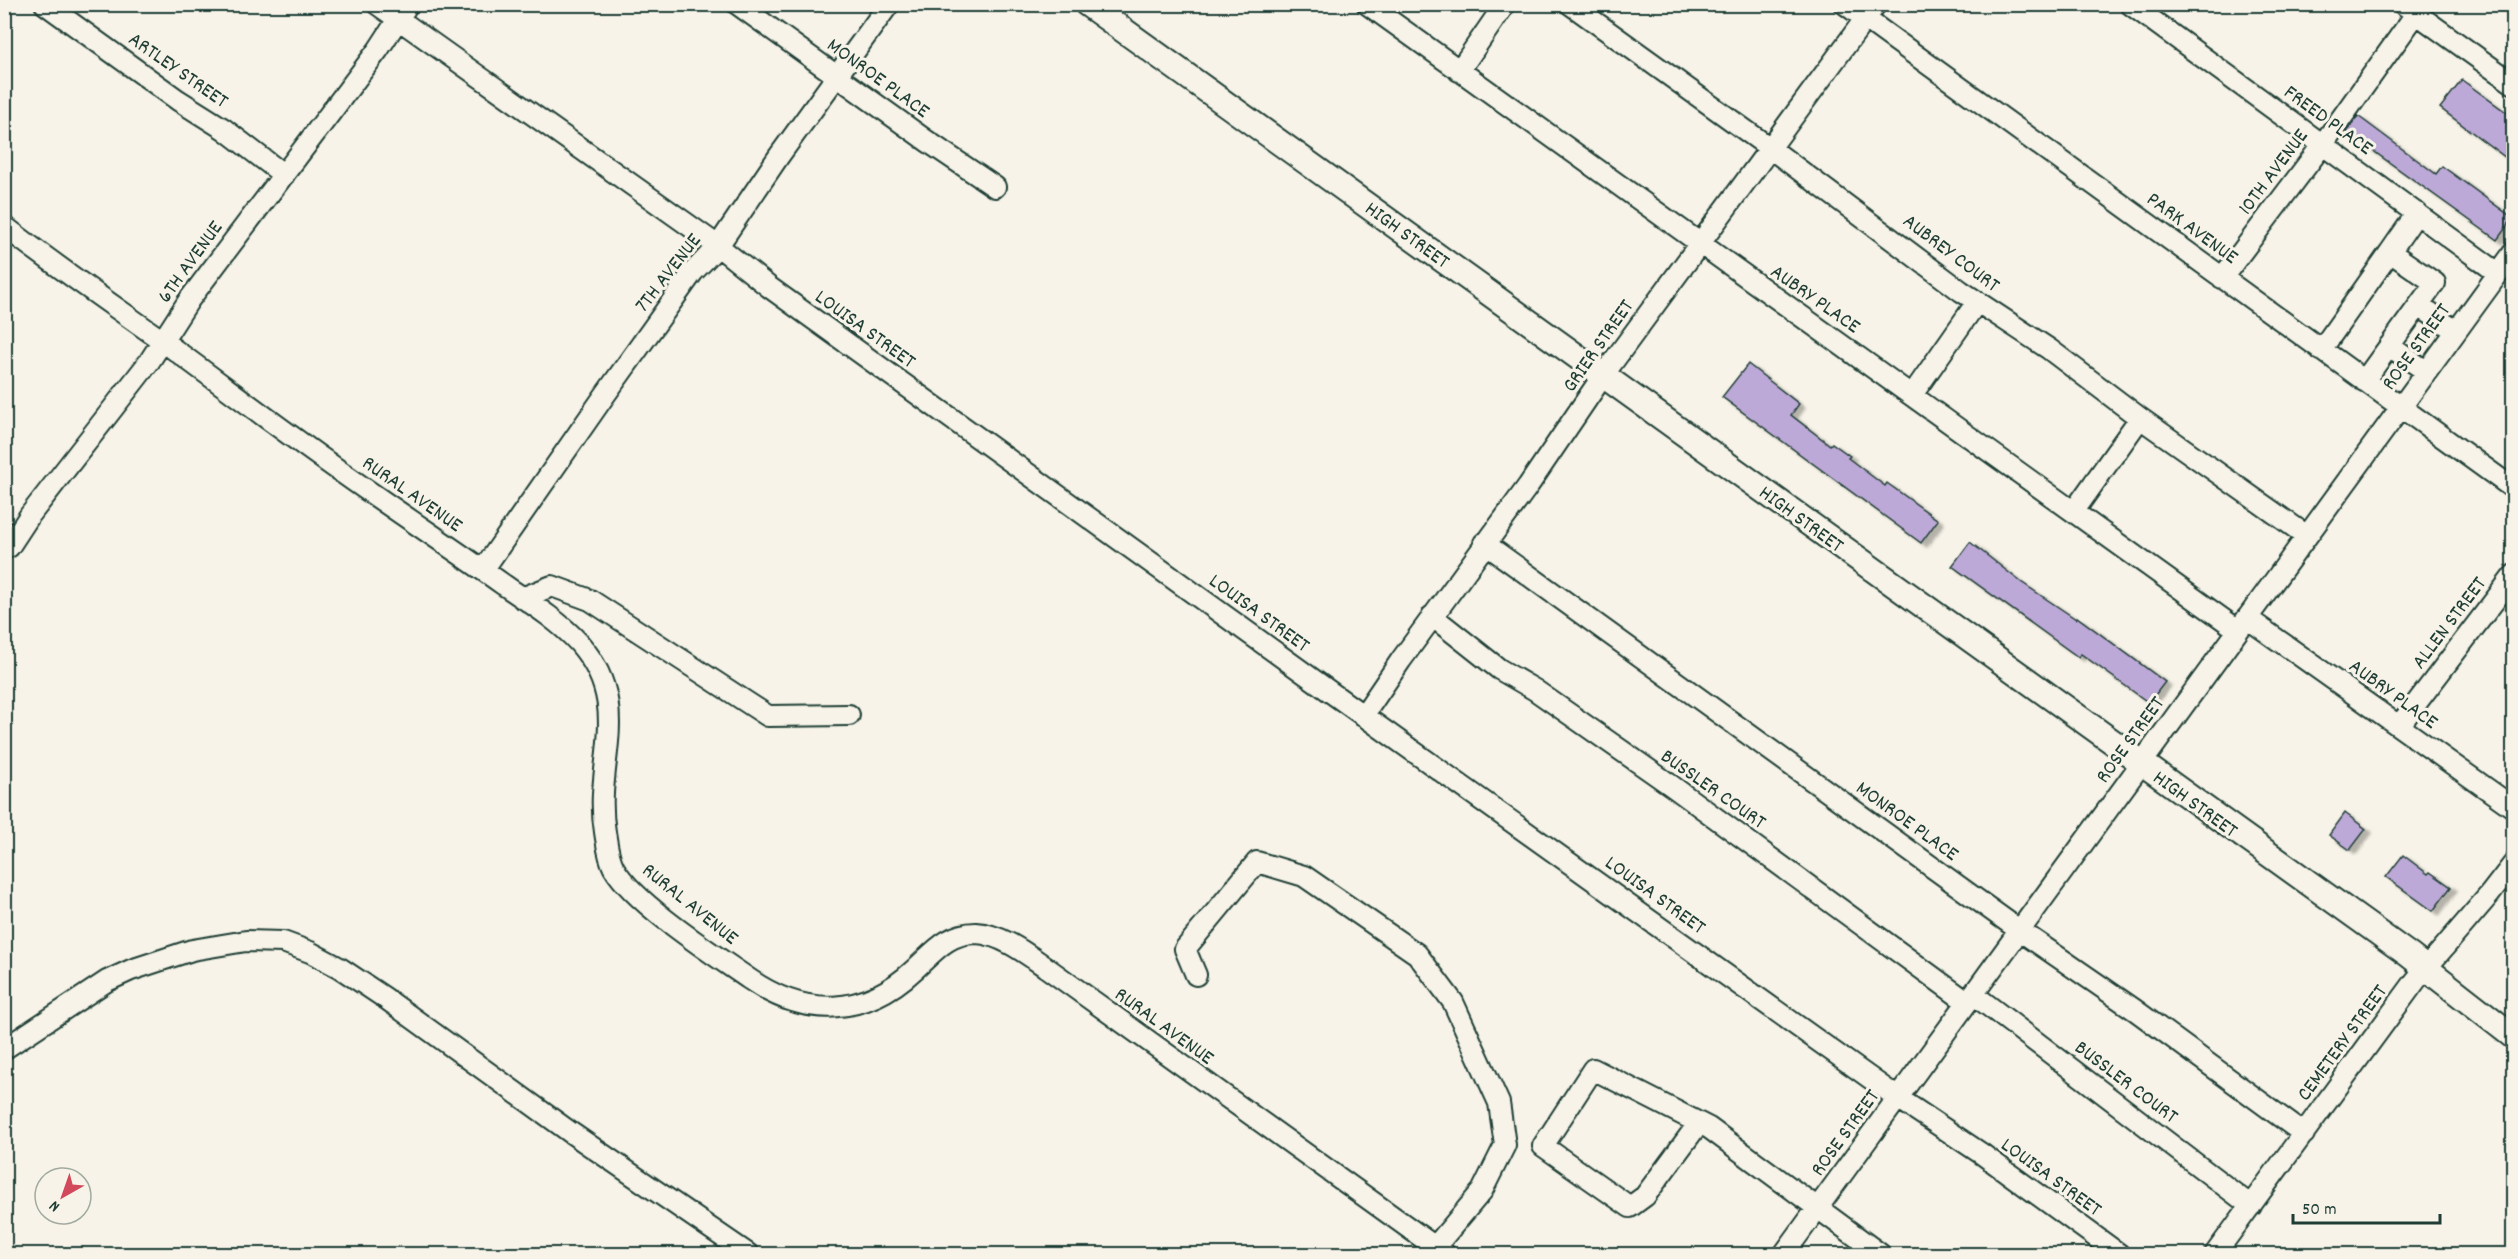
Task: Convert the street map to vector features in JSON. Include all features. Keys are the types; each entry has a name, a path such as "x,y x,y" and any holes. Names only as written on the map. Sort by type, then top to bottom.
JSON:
{"main road":[{"name":"HIGH STREET","path":"1087,4 1604,374 2426,969 2514,1037"}],"street":[{"name":"ARTLEY STREET","path":"45,4 178,100 224,129 284,175"},
{"name":"LOUISA STREET","path":"377,4 403,12 718,246 769,287 1363,716 2120,1254"},
{"name":"MONROE PLACE","path":"737,4 995,187"},
{"name":"7TH AVENUE","path":"483,570 686,282 718,246 779,156 889,4"},
{"name":"AUBRY PLACE","path":"1367,4 2074,511 2399,726 2514,808"},
{"path":"1460,71 1505,4"},
{"name":"AUBREY COURT","path":"1570,4 1770,148 1977,302 2049,349 2140,418 2307,536"},
{"name":"PARK AVENUE","path":"1845,4 1870,12 2222,278 2514,489"},
{"name":"FREED PLACE","path":"2130,4 2498,273"},
{"path":"2414,8 2514,84"},
{"name":"10TH AVENUE","path":"2222,278 2323,144 2414,8"},
{"name":"6TH AVENUE","path":"9,547 30,515 94,435 189,300 378,50 403,12"},
{"name":"GRIER STREET","path":"1363,716 1484,543 1528,486 1604,374 1870,12"},
{"path":"2320,350 2417,213"},
{"name":"RURAL AVENUE","path":"4,226 335,468 522,598 578,642 597,669 610,718 601,795 608,850 614,867 640,897 697,942 754,982 780,997 819,1007 840,1007 864,1002 885,993 946,941 961,934 990,935 1021,950 1047,968 1440,1251"},
{"path":"2364,381 2435,283 2390,252"},
{"name":"ROSE STREET","path":"1784,1254 2514,252"},
{"path":"1912,395 1977,302"},
{"path":"2419,306 2456,331"},
{"path":"2389,346 2426,371"},
{"path":"2074,511 2140,418"},
{"name":"MONROE PLACE","path":"1484,543 2304,1134"},
{"name":"ALLEN STREET","path":"2399,726 2514,574"},
{"path":"522,598 552,586 590,600 768,716 849,715"},
{"name":"BUSSLER COURT","path":"1432,616 1500,669 1672,786 1970,998 2251,1206"},
{"path":"1196,975 1185,948 1257,862 1304,876 1418,954 1453,1002 1499,1103 1505,1144 1482,1191 1440,1251"},
{"name":"CEMETERY STREET","path":"2215,1254 2416,980 2514,863"},
{"path":"4,1049 107,981 131,970 184,952 246,941 283,942 310,952 340,968 385,998 570,1132 748,1254"},
{"path":"1699,1123 1645,1196 1630,1207 1543,1146 1593,1069 1699,1123 1880,1254"}],"building":[{"path":"2462,80 2514,118 2514,164 2440,108"},
{"path":"2358,116 2436,174 2442,166 2513,218 2497,240 2347,132"},
{"path":"1748,364 1799,404 1791,415 1830,445 1832,443 1850,456 1848,458 1885,486 1887,483 1938,520 1921,543 1722,397"},
{"path":"1970,542 2021,582 2076,619 2077,617 2165,682 2149,703 2081,654 2078,657 1952,566"},
{"path":"2345,813 2366,829 2350,850 2329,835"},
{"path":"2403,855 2428,874 2430,872 2451,887 2433,911 2386,877"}]}
